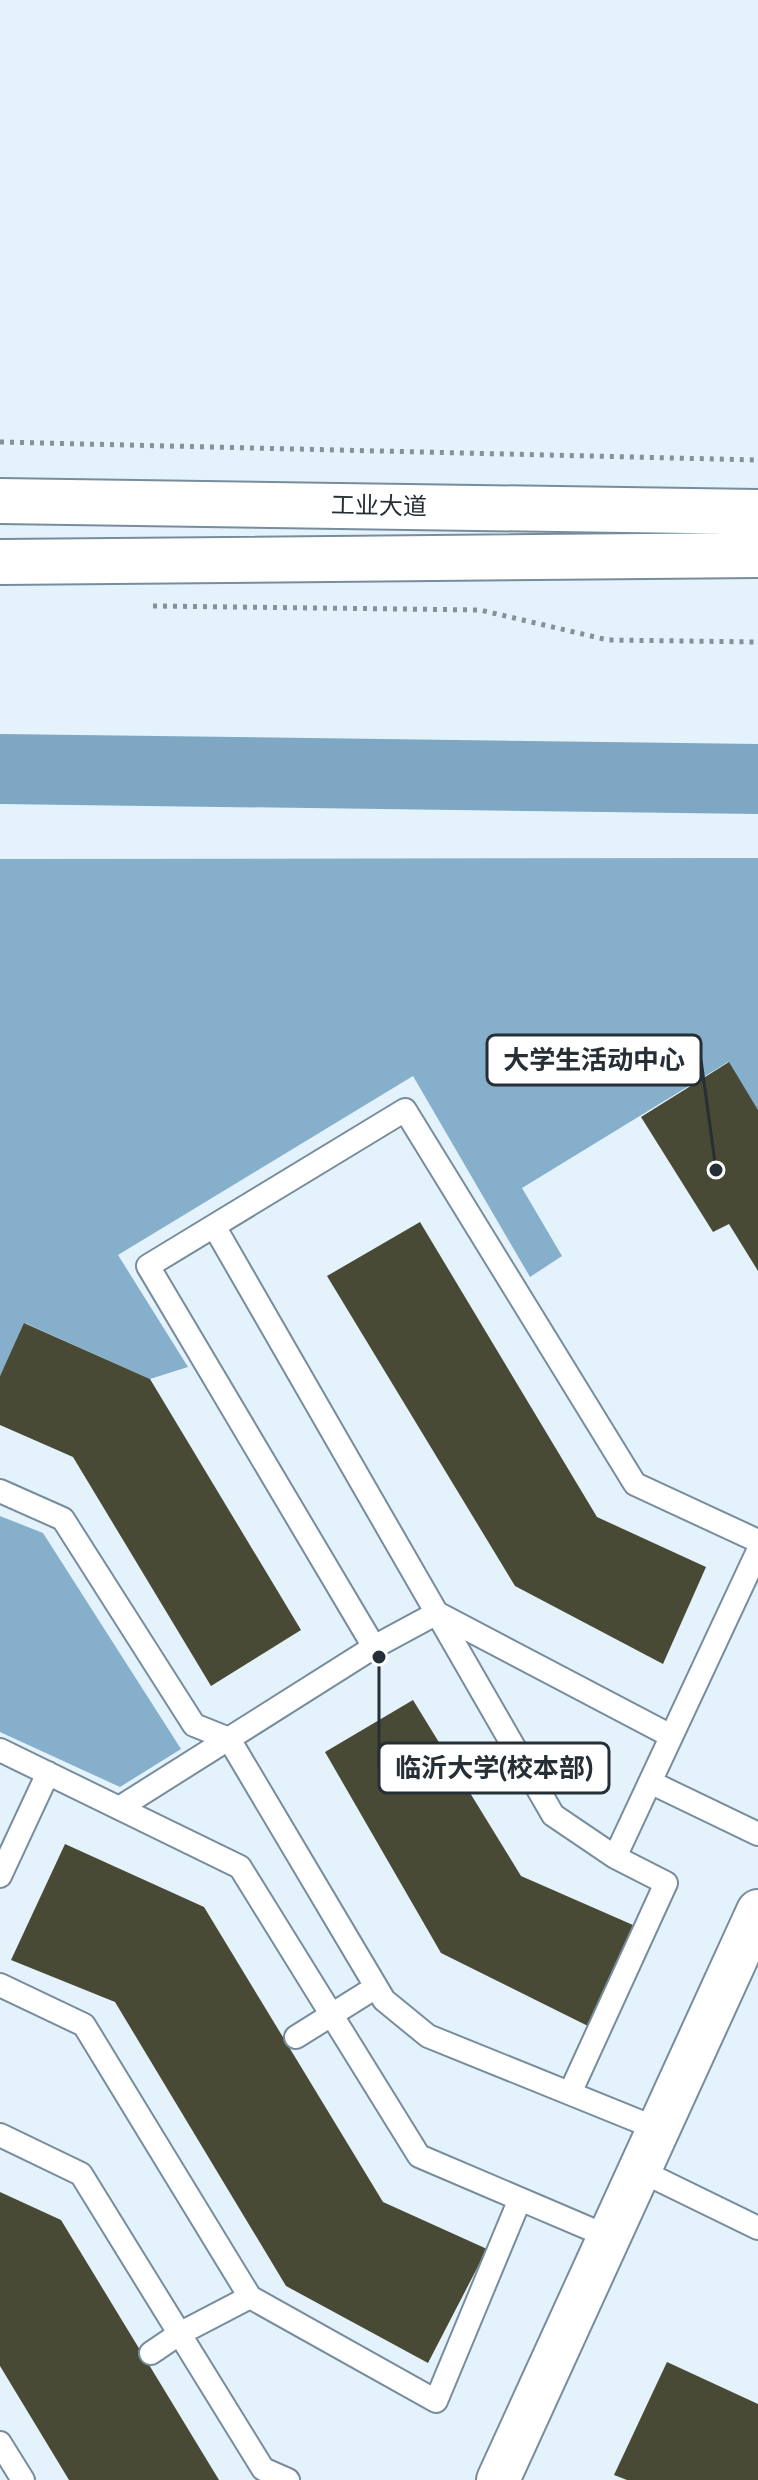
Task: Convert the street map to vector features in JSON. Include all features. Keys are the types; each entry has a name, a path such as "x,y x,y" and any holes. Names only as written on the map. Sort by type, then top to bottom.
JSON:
{"main road":[{"name":"工业大道","path":"0,501 758,512"},
{"path":"0,562 758,555"}],"street":[{"path":"498,2480 658,2129 749,1955 758,1911"}],"lane":[{"path":"374,1647 148,1266 405,1110 635,1484 758,1541"},
{"path":"214,1226 553,1815 615,1857 666,1883 570,2093"},
{"path":"0,1491 63,1519 194,1725 229,1739 384,2000 428,2036 658,2129"},
{"path":"615,1857 758,1551"},
{"path":"119,1808 374,1647 437,1613"},
{"path":"437,1613 671,1736"},
{"path":"0,1750 240,1867 419,2156 609,2237"},
{"path":"0,1876 48,1773"},
{"path":"650,1782 758,1834"},
{"path":"0,1985 84,2025 250,2297 436,2401 520,2199"},
{"path":"296,2037 376,1987"},
{"path":"0,2135 81,2174 263,2469 288,2480"},
{"path":"639,2170 758,2228"},
{"path":"151,2353 179,2334 250,2297"},
{"path":"0,2443 23,2480"}],"path":[{"path":"0,442 758,460"},
{"path":"144,606 480,610 608,640 758,642"}],"shaded area":[{"path":"758,858 758,1110 728,1062 522,1188 562,1256 530,1277 413,1076 118,1255 188,1367 150,1379 25,1323 0,1376 0,859"},
{"path":"0,1516 43,1533 181,1749 120,1787 0,1732"}],"building":[{"path":"729,1062 758,1110 758,1271 729,1224 713,1232 641,1117"},
{"path":"420,1222 597,1517 706,1567 663,1664 515,1586 327,1276"},
{"path":"24,1323 150,1379 301,1630 211,1686 73,1457 0,1425 0,1376"},
{"path":"413,1700 521,1876 633,1925 590,2027 441,1953 325,1752"},
{"path":"65,1844 204,1907 383,2202 487,2249 428,2363 286,2286 115,2002 11,1960"},
{"path":"0,2192 61,2220 219,2480 69,2480 0,2366"},
{"path":"667,2362 758,2404 758,2480 627,2480 614,2475"}],"waterway":[{"path":"0,769 758,779"}],"place":[{"name":"大学生活动中心","path":"716,1170"},
{"name":"临沂大学(校本部)","path":"379,1657"}]}
